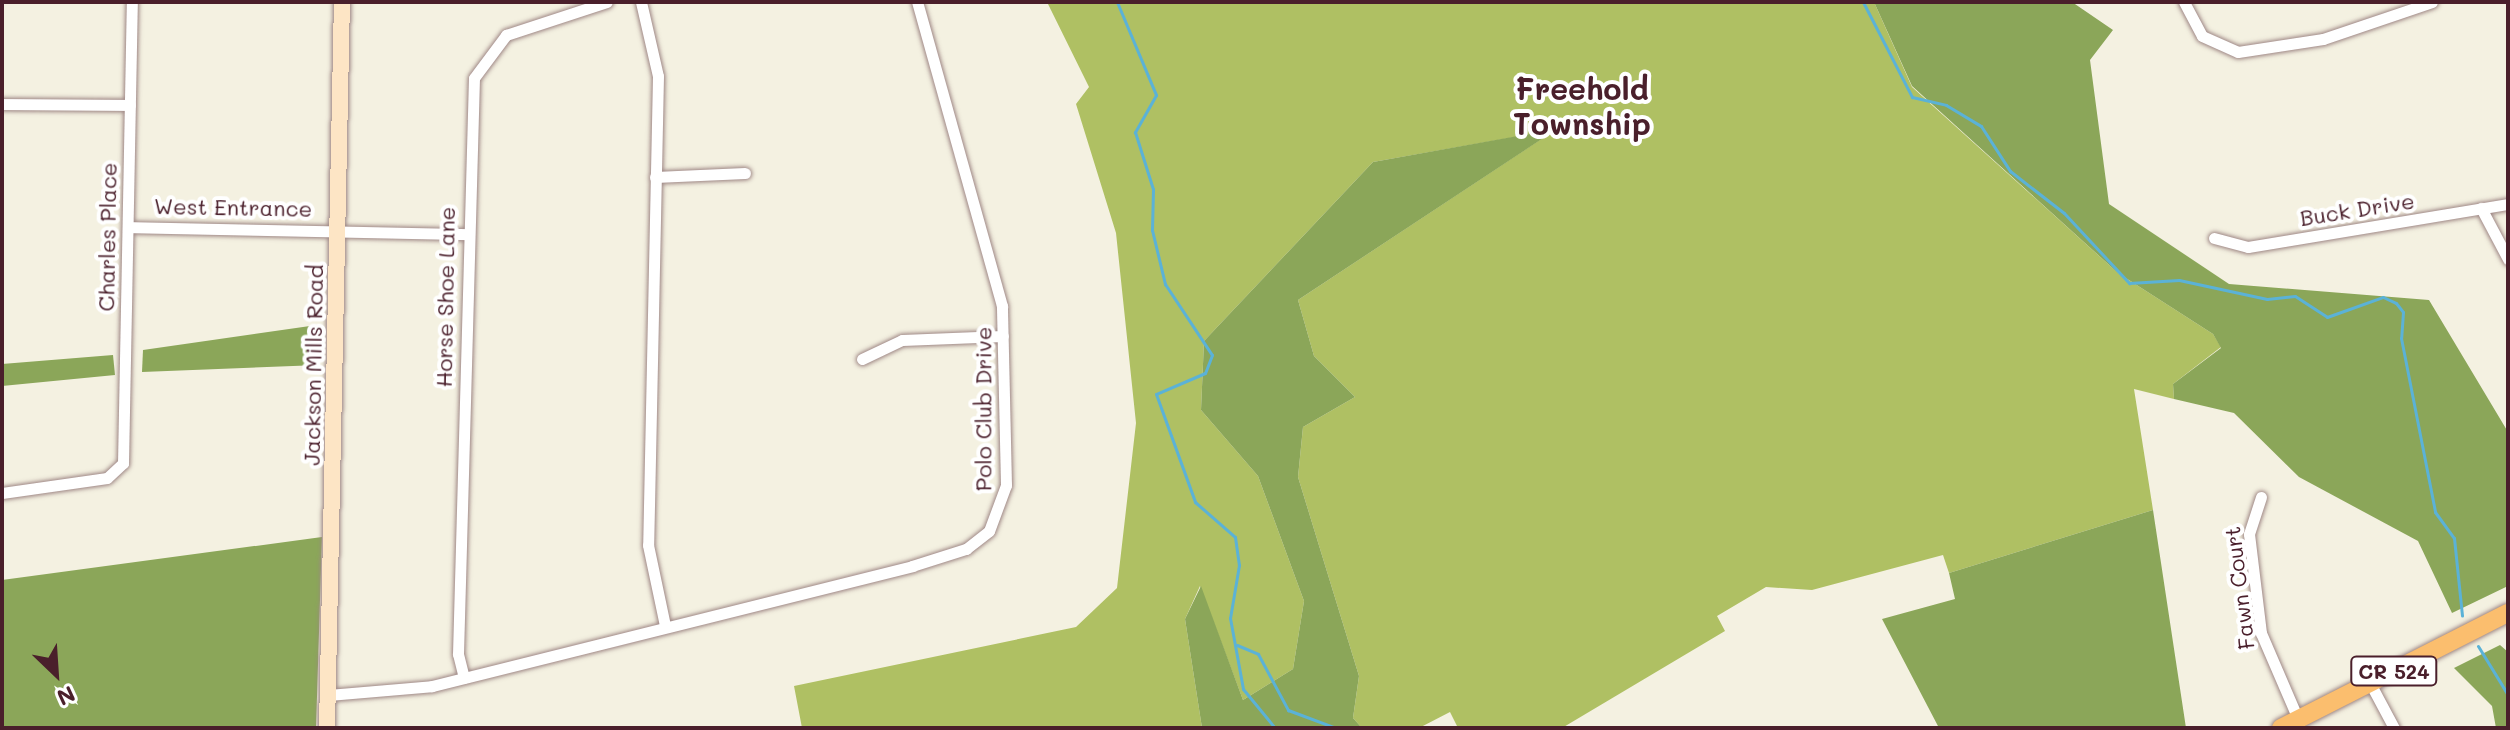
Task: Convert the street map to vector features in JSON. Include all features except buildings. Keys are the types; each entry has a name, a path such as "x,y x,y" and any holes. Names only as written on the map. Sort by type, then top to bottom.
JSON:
{"main road":[{"name":"Jackson Mills Road","path":"327,728 342,2"},
{"name":"CR 524","path":"2281,728 2508,613"}],"street":[{"name":"Charles Place","path":"2,493 118,472 128,227 132,2"},
{"name":"Horse Shoe Lane","path":"464,678 458,654 472,85 480,62 517,30 607,2"},
{"path":"641,2 657,61 648,545 665,626"},
{"name":"Polo Club Drive","path":"328,695 395,694 464,678 912,566 978,542 1005,495 1003,336 998,283 917,2"},
{"path":"2184,2 2202,36 2238,52 2323,39 2432,2"},
{"path":"2,104 130,105"},
{"path":"655,177 745,173"},
{"name":"Buck Drive","path":"2214,238 2248,247 2508,204"},
{"path":"2481,208 2508,259"},
{"name":"West Entrance","path":"128,227 466,234"},
{"path":"862,359 902,340 1003,336"},
{"name":"Fawn Court","path":"2261,497 2249,534 2261,633 2298,719"},
{"path":"2370,683 2394,728"}],"green space":[{"path":"1047,2 1874,2 1912,87 2118,273 2213,334 2221,347 2173,384 2174,399 2134,389 2153,510 1949,573 1943,555 1812,590 1766,587 1717,616 1725,631 1562,728 1458,728 1450,712 1419,728 1362,728 1353,718 1359,676 1298,477 1303,427 1355,397 1314,356 1298,300 1555,130 1373,162 1204,341 1201,410 1258,476 1304,601 1293,669 1243,700 1200,586 1185,619 1202,728 802,728 794,686 1076,627 1117,588 1136,423 1116,233 1076,104 1089,87"},
{"path":"1874,2 2072,2 2113,30 2090,60 2109,204 2229,284 2429,300 2508,432 2508,586 2452,613 2418,541 2299,477 2234,413 2174,399 2173,384 2221,348 2213,334 2118,273 1912,86"},
{"path":"1557,129 1298,300 1314,356 1355,397 1303,427 1298,477 1359,676 1353,718 1362,728 1202,728 1185,619 1201,586 1243,700 1293,669 1304,601 1258,476 1201,410 1204,341 1373,162"},
{"path":"317,325 319,365 142,372 143,350"},
{"path":"113,355 115,375 2,386 2,364"},
{"path":"2153,510 2186,728 1939,728 1882,619 1955,599 1949,573"},
{"path":"322,537 316,728 4,728 2,580"},
{"path":"2500,645 2508,652 2508,728 2496,728 2492,706 2454,668"}],"waterway":[{"path":"1117,2 1156,95 1135,132 1153,189 1152,230 1165,284 1212,355 1205,373 1156,394 1195,502 1235,537 1239,565 1230,618 1243,689 1275,728"},
{"path":"1863,2 1912,97 1946,105 1981,126 2010,171 2064,213 2129,283 2179,280 2267,299 2295,296 2327,317 2383,297 2396,303 2403,312 2401,338 2435,512 2454,538 2462,616"},
{"path":"1237,645 1258,654 1288,710 1336,728"},
{"path":"2478,646 2508,695"}],"district":[{"name":"Freehold Township","path":"1582,105"}]}
